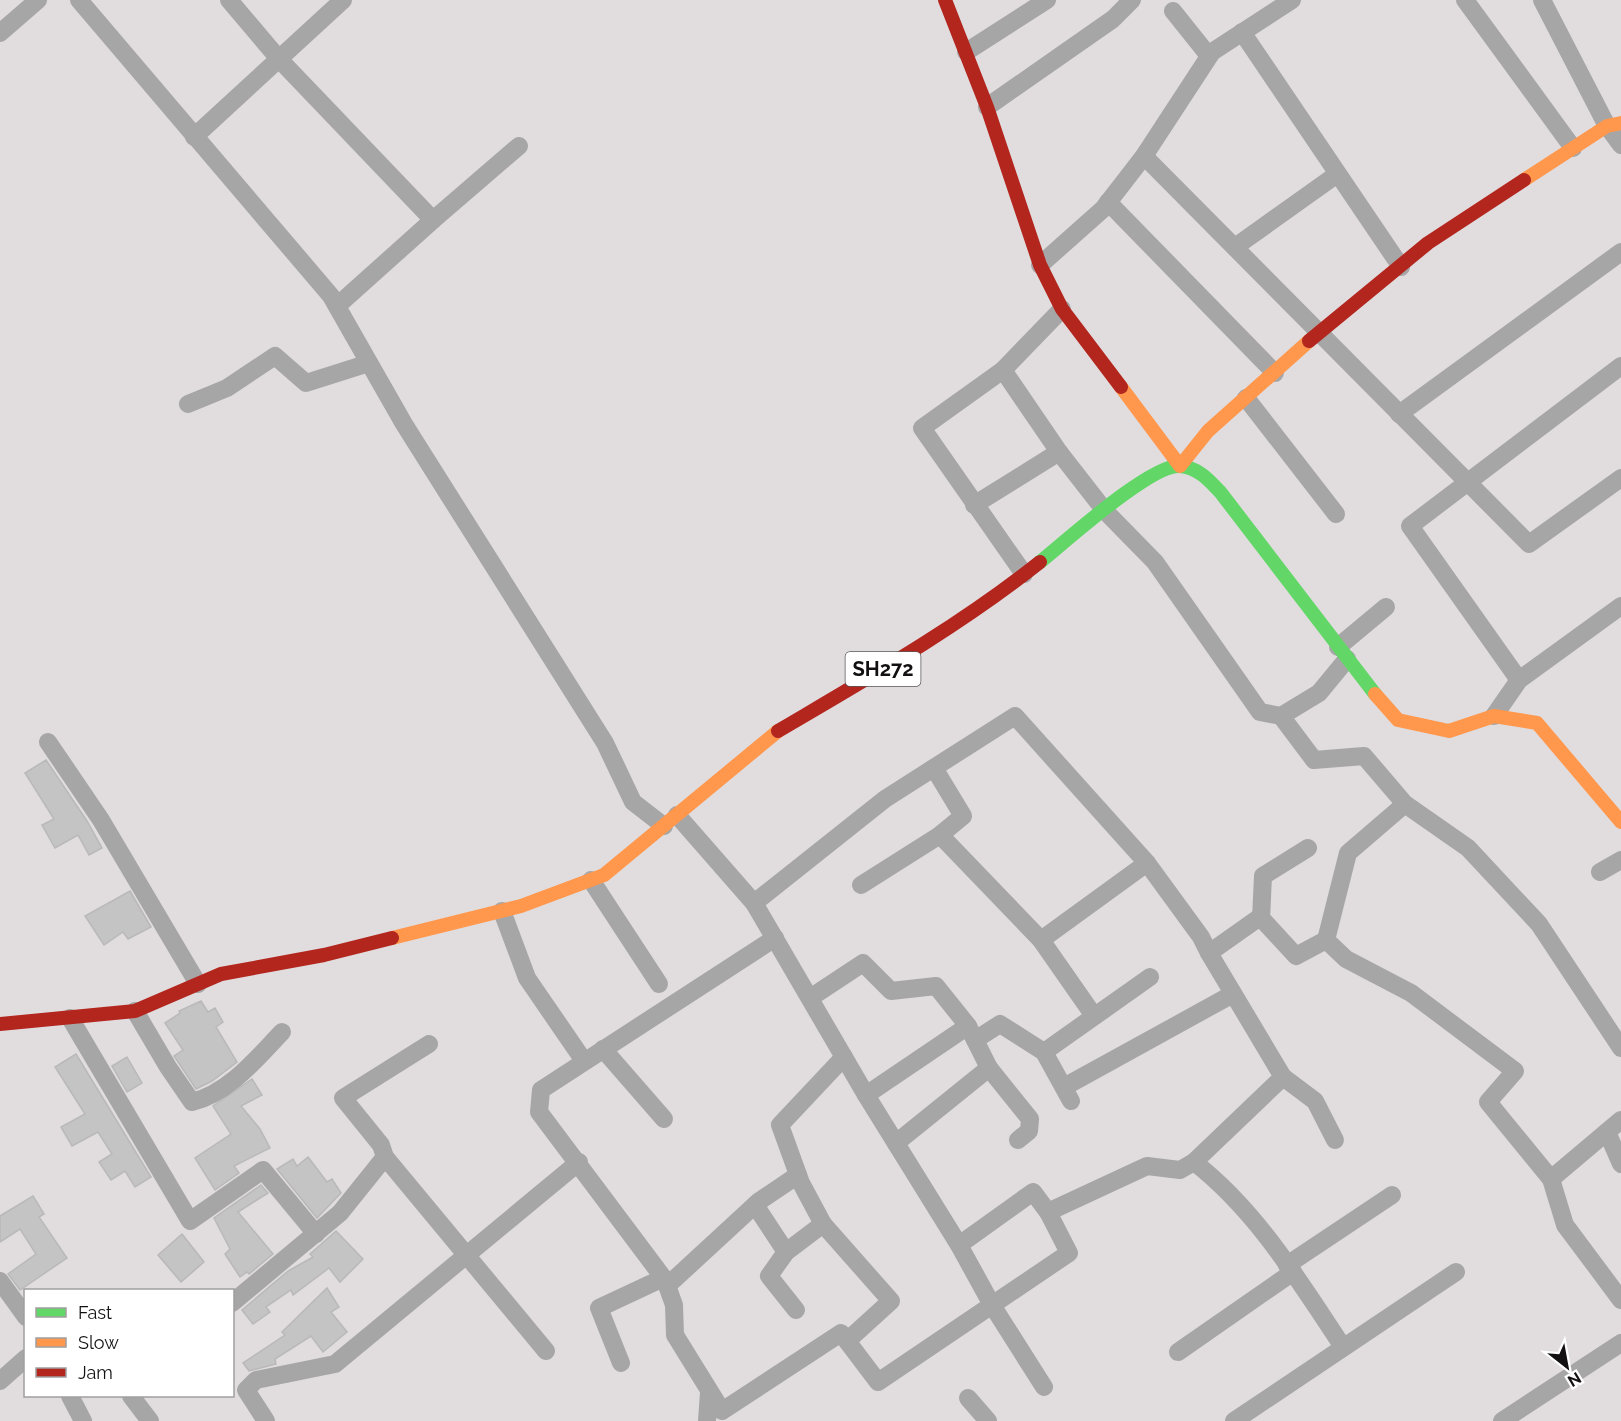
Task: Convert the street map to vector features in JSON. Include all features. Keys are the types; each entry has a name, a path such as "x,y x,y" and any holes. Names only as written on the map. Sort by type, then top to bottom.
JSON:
{"main road":[{"path":"945,0 987,107 1040,265 1062,309 1180,466 1201,472 1221,493 1342,653 1398,720 1449,731 1494,716 1537,723 1621,822"},
{"path":"1180,466 1208,431 1320,332 1428,243 1573,148 1614,124"},
{"name":"SH272","path":"0,1024 135,1011 221,974 324,955 502,911 604,876 774,732 907,655 1024,574 1142,480 1167,467 1180,466"}],"street":[{"path":"0,33 38,0"},
{"path":"79,0 331,296 404,424 605,743 633,802 670,821 754,903 866,1095 1044,1387"},
{"path":"229,0 279,59 433,220"},
{"path":"194,137 343,0"},
{"path":"966,52 1047,0"},
{"path":"987,107 1113,19 1132,0"},
{"path":"1040,265 1108,202 1144,156 1209,56 1292,0"},
{"path":"1465,0 1573,148"},
{"path":"1542,0 1614,124 1621,145"},
{"path":"1173,11 1209,56"},
{"path":"1242,32 1336,175 1401,267"},
{"path":"336,306 519,146"},
{"path":"1144,156 1529,544 1621,478"},
{"path":"1235,247 1336,175"},
{"path":"1108,202 1275,373"},
{"path":"1399,414 1621,252"},
{"path":"1024,574 922,428 924,424 1003,370 1062,309"},
{"path":"188,404 227,388 275,356 306,383 369,363"},
{"path":"1519,680 1410,526 1466,481 1621,366"},
{"path":"1003,370 1059,452 1105,511 1155,562 1260,712 1281,716 1319,693 1342,653 1386,607"},
{"path":"1246,398 1336,514"},
{"path":"974,505 1059,452"},
{"path":"1494,716 1519,680 1621,606"},
{"path":"754,903 885,800 1015,716 1147,863 1201,937 1283,1077 1315,1101 1335,1140"},
{"path":"1281,716 1314,760 1364,756 1405,804 1468,848 1539,924 1621,1047"},
{"path":"48,742 101,820 198,984"},
{"path":"861,885 940,835 963,816 934,768"},
{"path":"1308,848 1263,876 1261,919 1296,957 1326,940 1348,853 1405,804"},
{"path":"940,835 1041,940 1094,1016"},
{"path":"1600,872 1621,860"},
{"path":"1041,940 1147,863"},
{"path":"591,880 659,984"},
{"path":"502,911 527,978 584,1061"},
{"path":"1209,953 1260,917 1261,919"},
{"path":"775,938 541,1090 539,1112 579,1162 665,1282 674,1305 675,1335 722,1411 841,1333 878,1382 1069,1253 1048,1212 1033,1192 959,1245"},
{"path":"1326,940 1346,959 1411,993 1515,1071 1488,1102 1551,1179 1565,1225 1621,1300"},
{"path":"810,998 863,963 891,991 936,986 972,1033 989,1068 1030,1119 1029,1131 1018,1140"},
{"path":"1044,1052 1150,976"},
{"path":"866,1095 972,1033 1000,1024 1044,1052 1067,1094 1233,994"},
{"path":"135,1011 192,1102 224,1087 251,1065 282,1032"},
{"path":"70,1018 190,1221 263,1170 315,1234"},
{"path":"429,1044 343,1098 381,1145 385,1157 546,1352"},
{"path":"603,1049 664,1119"},
{"path":"844,1057 780,1125 798,1175 822,1224 891,1301 847,1341"},
{"path":"896,1143 989,1068"},
{"path":"1048,1212 1146,1166 1180,1170 1194,1162 1283,1077"},
{"path":"1551,1179 1621,1120"},
{"path":"1607,1132 1621,1164"},
{"path":"234,1301 340,1213 385,1157"},
{"path":"266,1421 246,1390 256,1380 335,1364 579,1162"},
{"path":"1194,1162 1226,1190 1290,1268 1343,1347"},
{"path":"621,1363 599,1308 665,1282 755,1205 798,1175"},
{"path":"1178,1352 1392,1195"},
{"path":"755,1205 786,1252"},
{"path":"795,1310 769,1276 786,1252 822,1224"},
{"path":"1234,1421 1456,1272"},
{"path":"0,1281 24,1314"},
{"path":"1502,1421 1621,1343"},
{"path":"0,1381 24,1360"},
{"path":"707,1421 710,1392"},
{"path":"132,1397 150,1421"},
{"path":"968,1398 988,1421"}],"building":[{"path":"46,760 87,821 102,848 89,855 78,835 55,848 42,825 54,819 25,773"},
{"path":"130,891 151,927 128,939 123,932 104,945 85,916"},
{"path":"201,1001 208,1012 215,1008 223,1022 216,1027 237,1062 212,1081 196,1089 174,1056 183,1050 165,1023 180,1013 179,1011"},
{"path":"76,1054 151,1177 135,1187 125,1171 111,1180 99,1162 112,1154 98,1132 72,1146 61,1127 85,1114 55,1067"},
{"path":"127,1057 142,1083 127,1092 112,1066"},
{"path":"252,1079 262,1095 241,1106 260,1129 270,1148 234,1166 239,1173 215,1190 195,1158 231,1134 213,1106"},
{"path":"308,1157 327,1182 332,1179 341,1193 317,1218 277,1169 293,1159 297,1166"},
{"path":"261,1185 268,1193 238,1212 273,1254 249,1274 247,1272 240,1277 225,1254 230,1249 214,1218"},
{"path":"33,1196 44,1214 39,1217 67,1258 20,1290 8,1274 36,1254 20,1229 0,1242 0,1216"},
{"path":"336,1231 363,1259 340,1282 329,1268 293,1295 291,1290 266,1307 270,1312 253,1324 242,1310 288,1271 313,1257 310,1254"},
{"path":"182,1234 204,1262 181,1282 158,1255"},
{"path":"327,1288 339,1307 331,1312 347,1332 323,1352 311,1336 275,1359 276,1364 249,1371 243,1363 285,1335 282,1332"}],"traffic: fast":[{"path":"1040,562 1109,505 1150,477 1167,468 1180,466 1193,469 1208,479 1221,493 1375,694"}],"traffic: slow":[{"path":"1524,180 1607,126 1621,123"},
{"path":"1121,387 1180,466 1208,431 1309,341"},
{"path":"1375,694 1398,720 1449,731 1494,716 1537,723 1621,822"},
{"path":"392,938 521,906 604,875 778,731"}],"traffic: jam":[{"path":"945,0 987,107 1040,265 1062,309 1121,387"},
{"path":"1309,341 1428,243 1524,180"},
{"path":"778,731 945,630 1040,562"},
{"path":"0,1024 135,1011 221,974 324,955 392,938"}]}
